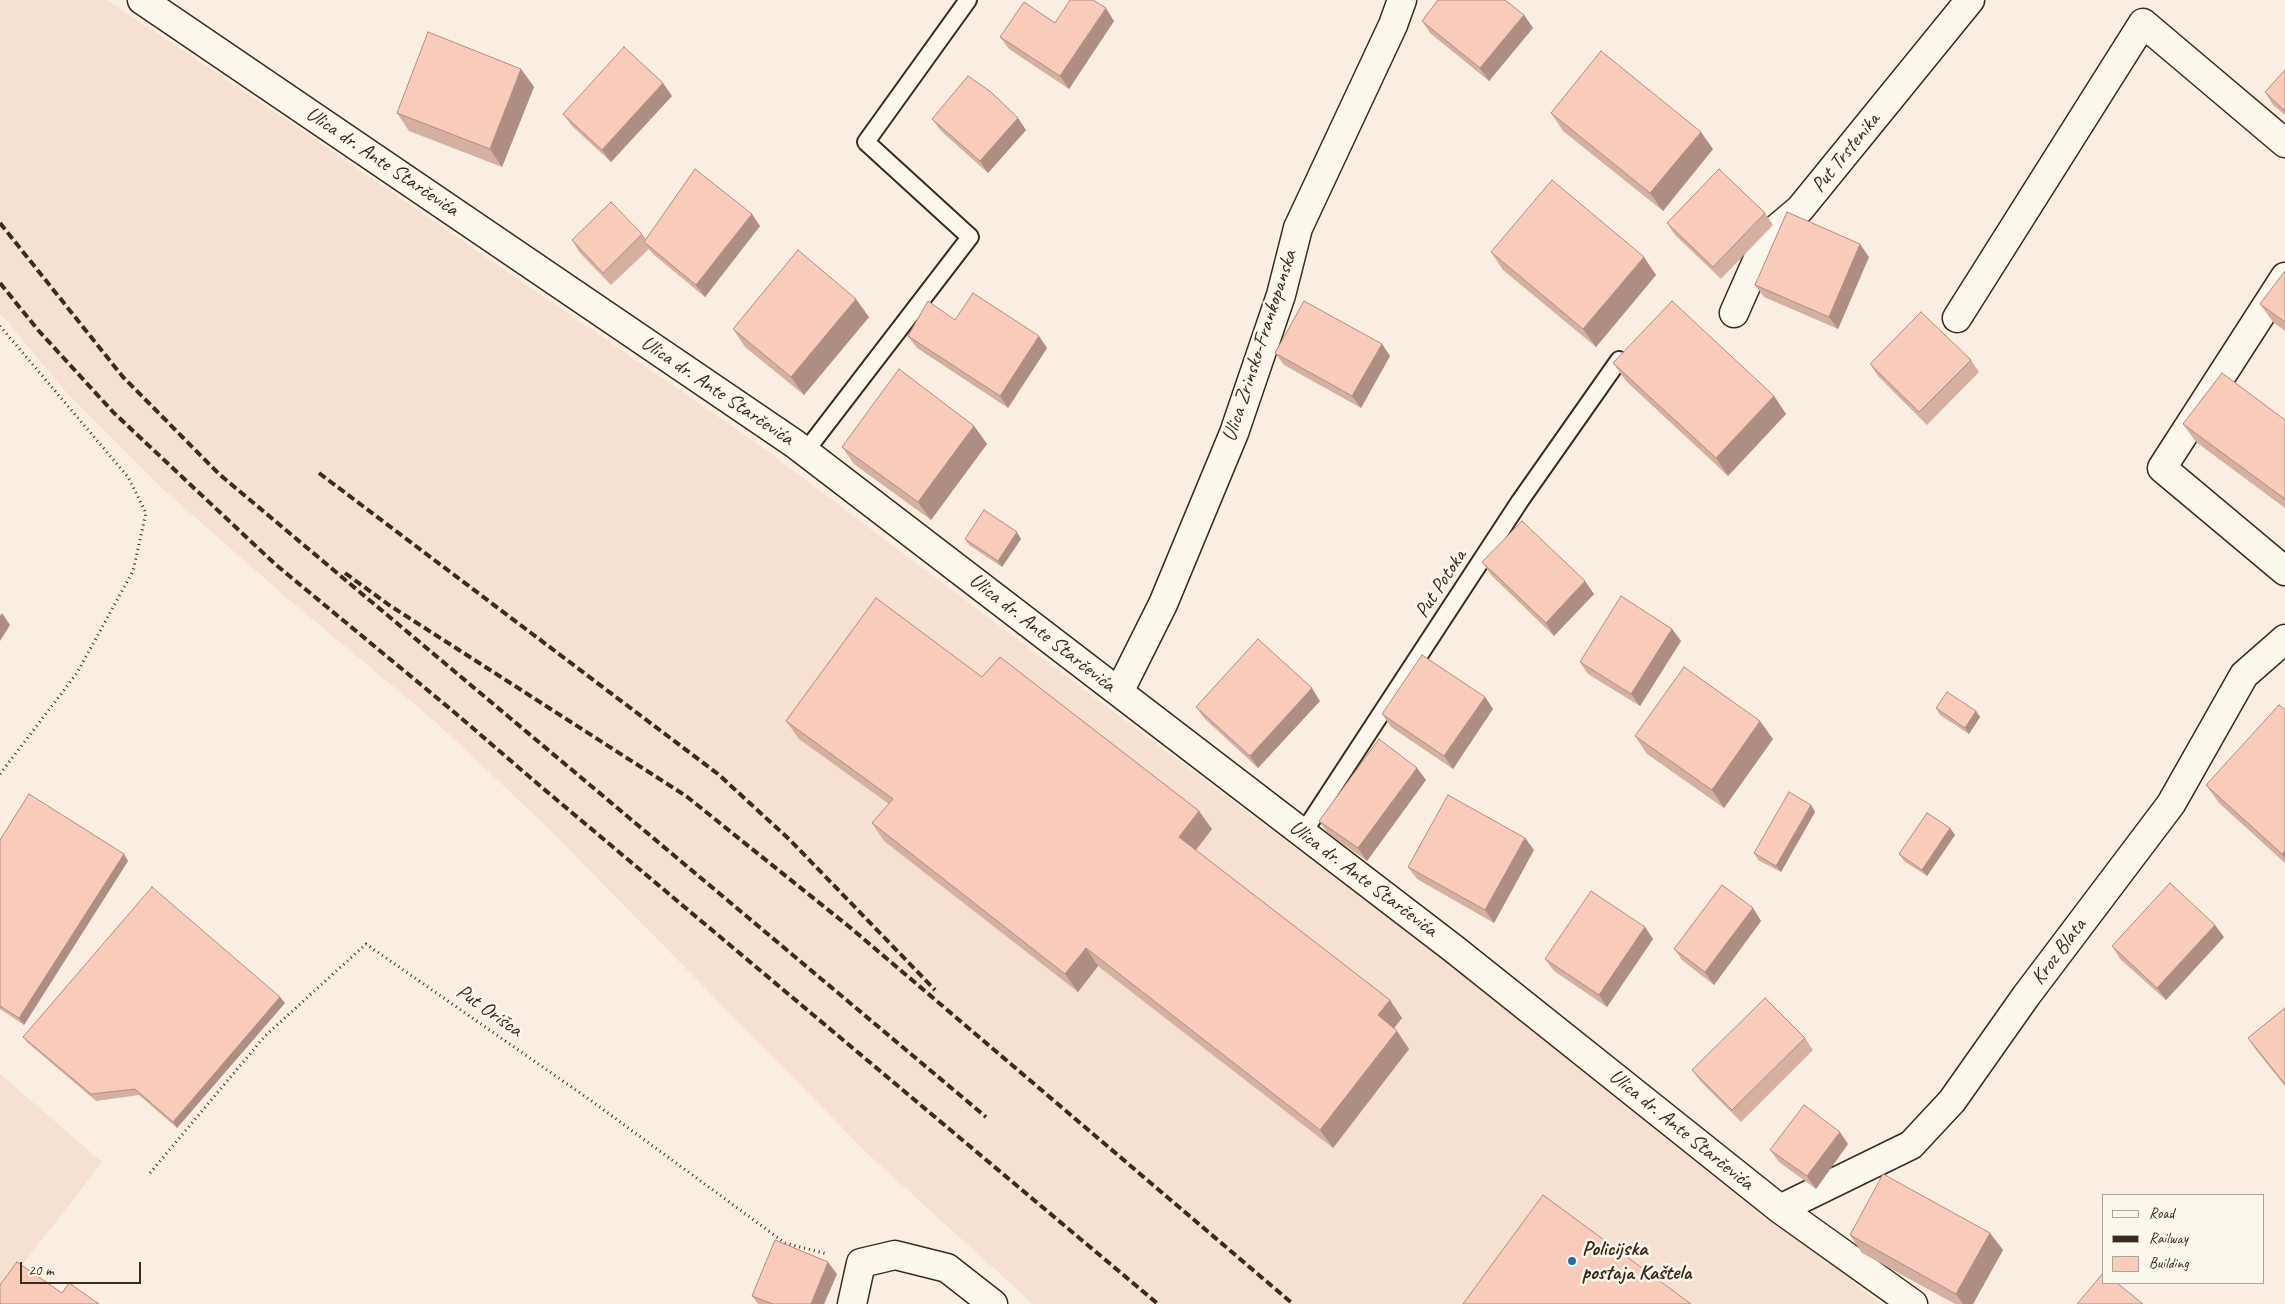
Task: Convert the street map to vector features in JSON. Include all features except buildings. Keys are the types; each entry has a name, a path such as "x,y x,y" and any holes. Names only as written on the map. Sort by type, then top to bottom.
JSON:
{"street":[{"name":"Ulica dr. Ante Starčevića","path":"142,0 805,452 1454,949 1780,1209 1913,1304"},
{"name":"Ulica Zrinsko-Frankopanska","path":"1119,692 1163,604 1234,433 1281,295 1298,228 1393,25 1402,0"},
{"name":"Put Trstenika","path":"1734,313 1768,236 1800,209 1970,0"},
{"path":"1957,318 2143,23 2285,143"},
{"path":"2285,277 2162,468 2285,571"},
{"name":"Kroz Blata","path":"1780,1209 1911,1145 1952,1101 2026,996 2171,804 2244,675 2285,639"},
{"path":"852,1304 861,1263 895,1255 947,1268 993,1304"}],"lane":[{"path":"805,452 970,237 866,142 968,0"},
{"name":"Put Potoka","path":"1303,833 1520,501 1619,360"}],"path":[{"path":"0,326 128,477 146,513 133,571 77,673 0,774"},
{"name":"Put Orišca","path":"150,1173 264,1036 366,944 593,1102 785,1243 861,1263"}],"shaded area":[{"path":"0,0 107,0 300,129 755,442 1561,1048 1881,1304 1033,1304 870,1156 547,827 437,723 288,599 164,490 67,393 0,313"},
{"path":"0,1074 102,1162 0,1294"}],"railway":[{"path":"0,223 123,377 219,474 986,1117"},
{"path":"0,283 38,330 114,413 275,564 454,712 1158,1304"},
{"path":"319,473 718,774 790,840 935,990"},
{"path":"345,573 389,605 686,796 852,929 1293,1304"}],"place":[{"name":"Policijska postaja Kaštela","path":"1572,1261"}]}
